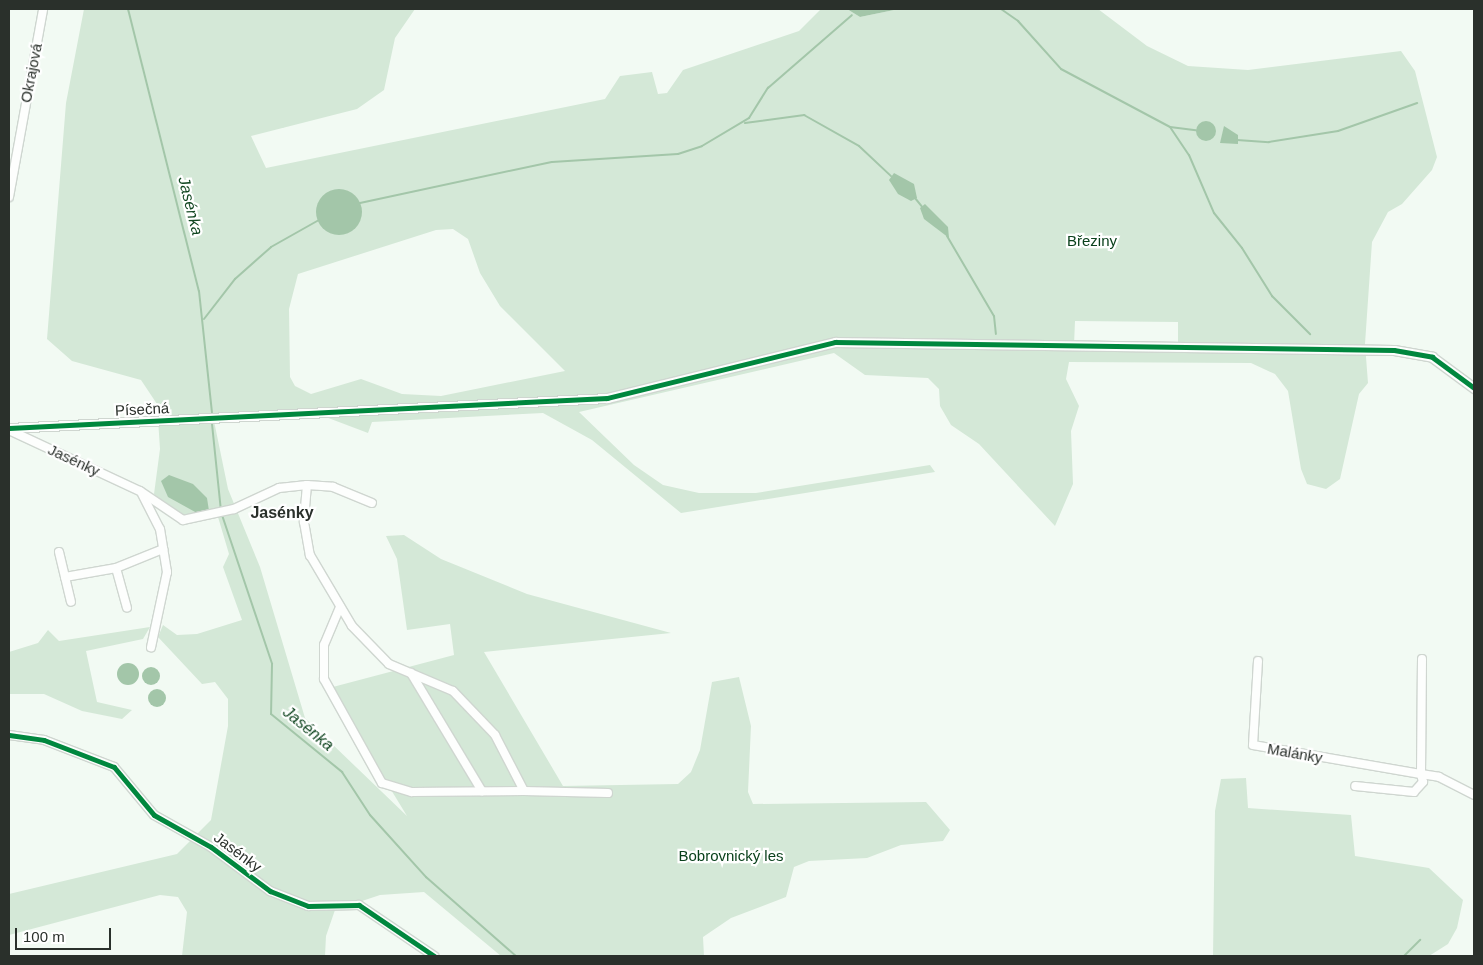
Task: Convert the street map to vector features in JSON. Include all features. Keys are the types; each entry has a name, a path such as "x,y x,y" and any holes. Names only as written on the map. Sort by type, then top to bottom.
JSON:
{"street":[{"name":"Okrajová","path":"9,197 11,169 43,9"},
{"name":"Písečná","path":"9,429 607,398 835,342 1381,350 1432,357 1474,388"},
{"name":"Jasénky","path":"9,429 140,491 177,516 192,520 234,509 278,488 307,485 333,487 372,503"},
{"path":"307,485 304,522 308,549 340,607 389,664 453,691 495,735 524,791"},
{"path":"140,491 153,508 163,549 167,583 152,647"},
{"path":"65,577 116,568 163,549"},
{"path":"59,552 71,602"},
{"path":"116,568 127,608"},
{"path":"340,607 324,645 324,679 382,783 412,792 524,791 608,794"},
{"path":"1354,786 1414,792 1423,782 1421,774 1422,659"},
{"name":"Malánky","path":"1258,661 1253,745 1439,777 1474,795"},
{"path":"411,673 482,791"},
{"name":"Jasénky","path":"9,735 44,740 114,767 154,816 211,846 270,891 308,906 350,903 368,908 434,956"}],"green space":[{"path":"84,9 415,9 395,38 384,90 357,109 251,136 266,168 605,99 620,76 652,72 658,94 667,93 683,70 799,31 821,9 847,9 860,17 899,9 1098,9 1147,46 1188,66 1248,70 1401,51 1415,71 1437,157 1432,170 1402,204 1388,212 1372,242 1365,344 1368,383 1359,394 1340,479 1326,489 1307,484 1301,469 1288,391 1275,374 1251,363 1069,362 1066,379 1079,406 1071,431 1073,484 1055,526 979,444 951,425 940,406 939,389 928,378 865,375 834,353 579,412 634,465 663,485 699,493 756,493 930,465 935,472 681,513 592,440 543,413 372,422 368,433 323,416 214,421 228,489 260,567 305,718 407,816 329,688 454,655 450,624 407,630 397,559 386,536 404,535 441,559 527,594 671,633 484,652 563,786 678,784 691,772 700,750 712,682 739,677 751,726 748,792 753,804 926,802 950,830 943,841 901,845 867,858 809,861 794,867 786,897 731,918 703,937 704,956 501,956 424,892 380,895 335,910 326,936 325,956 182,956 187,912 178,897 160,895 9,935 9,894 177,854 211,820 228,726 228,699 215,682 202,684 158,637 163,625 177,635 197,634 242,620 223,567 229,554 218,517 181,517 154,494 160,449 157,404 141,380 72,361 47,339 66,103","holes":["453,229 468,239 480,273 500,306 565,371 441,396 402,394 361,379 311,394 295,386 290,377 289,309 298,274 436,230","1075,321 1178,322 1178,346 1074,345"]},
{"path":"150,627 143,639 86,651 97,702 132,710 122,719 82,711 44,694 9,694 9,652 38,643 48,630 59,641"},
{"path":"1246,778 1248,808 1351,815 1355,856 1429,868 1463,900 1457,928 1448,944 1429,956 1213,956 1215,811 1221,779"}],"shaded area":[{"path":"847,9 899,9 860,17"},
{"path":"1202,121 1210,121 1216,127 1216,135 1210,141 1202,141 1196,135 1196,127"},
{"path":"1224,126 1238,135 1238,144 1220,143"},
{"path":"894,173 914,184 917,198 911,201 898,194 889,180"},
{"path":"339,189 352,193 358,199 362,212 358,225 352,231 339,235 326,231 320,225 316,212 320,199 326,193"},
{"path":"925,204 948,227 949,238 924,219 920,208"},
{"path":"169,475 193,484 207,498 209,511 197,513 168,497 161,481"},
{"path":"128,663 136,666 139,674 136,682 128,685 120,682 117,674 120,666"},
{"path":"151,667 159,672 160,676 155,684 151,685 143,680 142,676 147,668"},
{"path":"157,689 165,694 166,698 161,706 157,707 149,702 148,698 153,690"}],"waterway":[{"name":"Jasénka","path":"128,9 199,291 212,412"},
{"path":"1001,9 1018,21 1061,69 1170,127 1196,130"},
{"path":"360,203 552,162 678,154 702,146 749,118 768,88 852,15"},
{"path":"1237,140 1269,142 1338,131 1417,103"},
{"path":"745,123 804,115 859,146 891,176"},
{"path":"1170,127 1189,155 1214,213 1242,248 1272,296 1310,334"},
{"path":"915,198 923,208"},
{"path":"204,319 235,279 271,247 319,220"},
{"path":"947,236 994,316 996,334"},
{"name":"Jasénka","path":"212,424 221,511"},
{"name":"Jasénka","path":"222,515 272,664 271,714 342,772 370,815 426,877 516,956"},
{"path":"1404,956 1420,940"}],"cycle path":[{"path":"9,428 607,398 835,342 1394,350 1432,357 1474,388"},
{"path":"9,735 44,740 114,767 154,815 211,847 270,891 308,906 359,905 434,956"}],"district":[{"name":"Jasénky","path":"282,513"}],"park label":[{"name":"Březiny","path":"1092,241"},
{"name":"Bobrovnický les","path":"731,856"}]}
